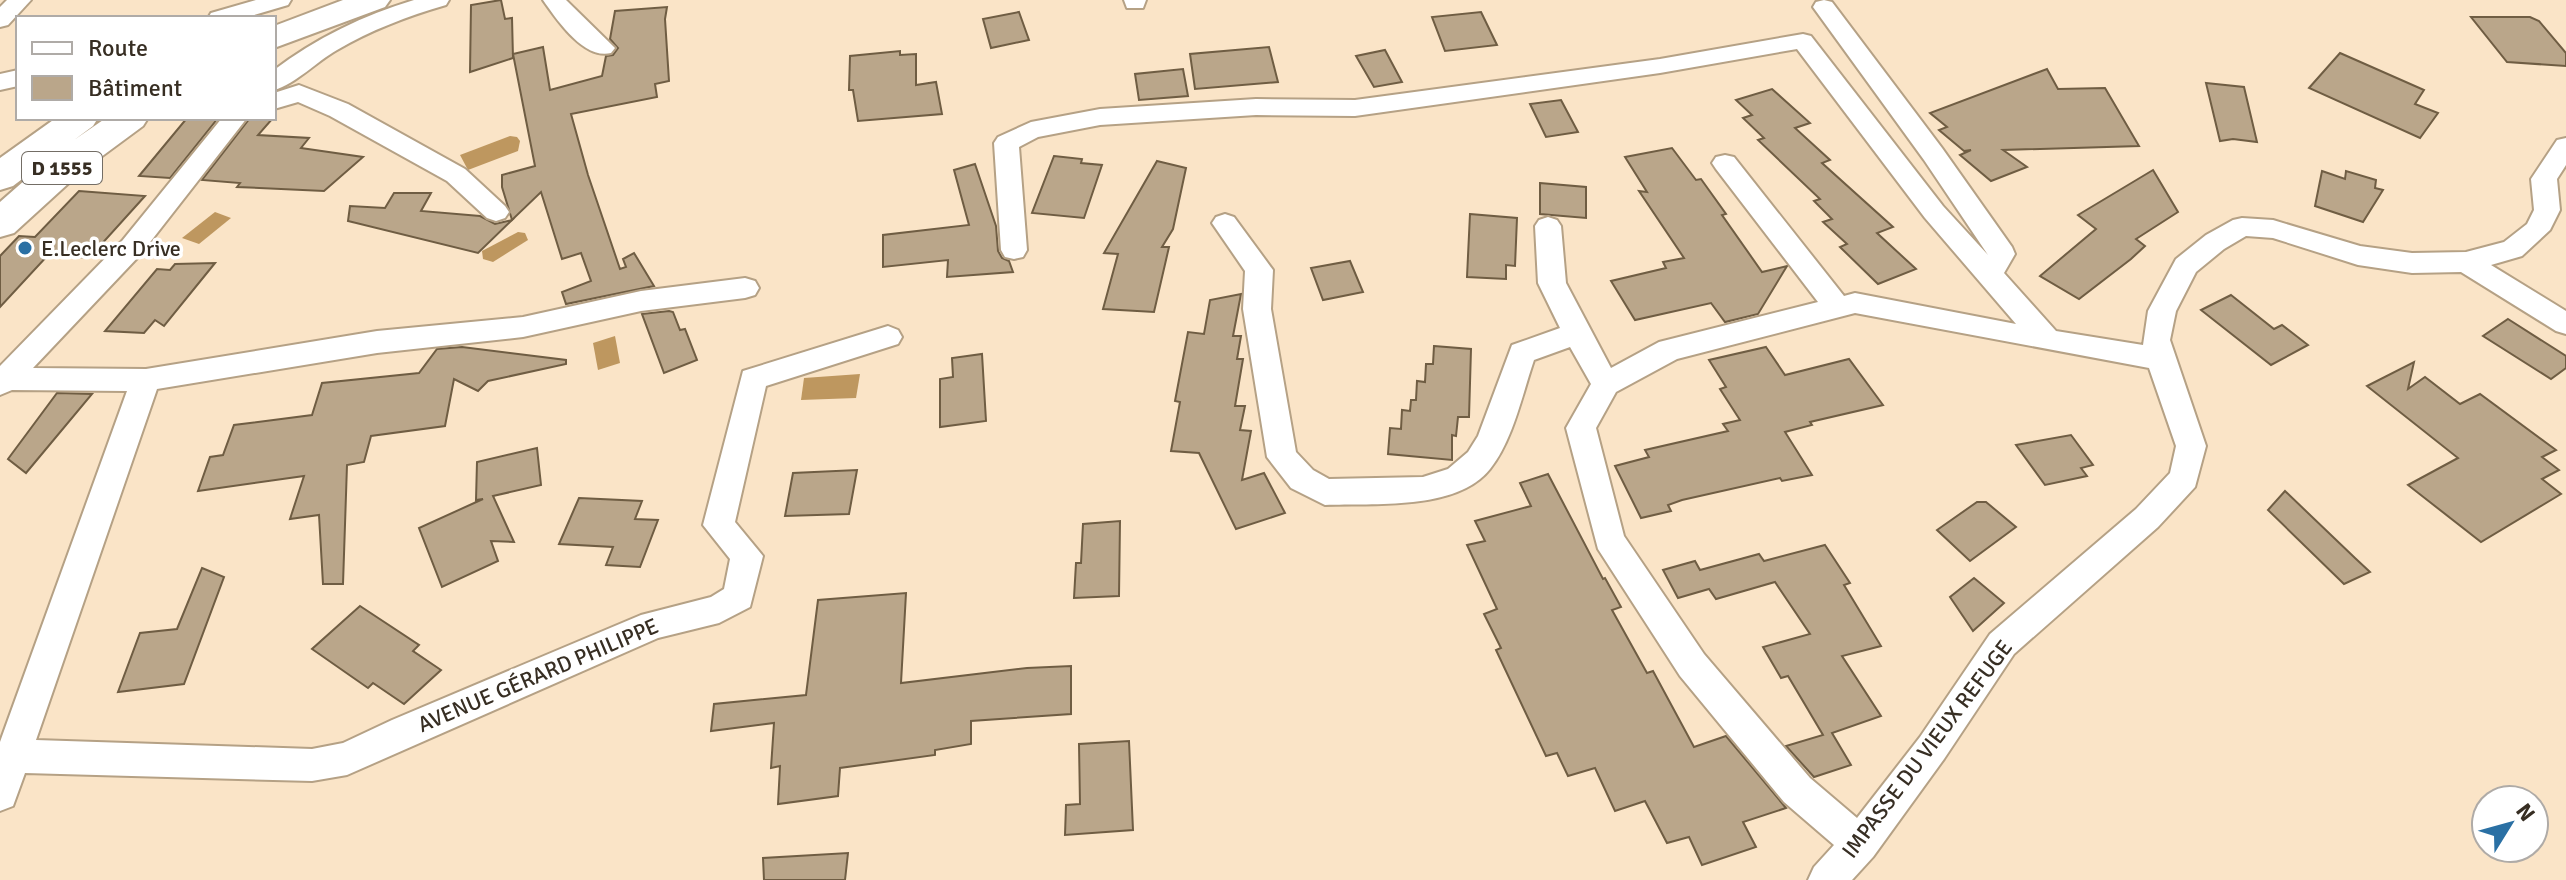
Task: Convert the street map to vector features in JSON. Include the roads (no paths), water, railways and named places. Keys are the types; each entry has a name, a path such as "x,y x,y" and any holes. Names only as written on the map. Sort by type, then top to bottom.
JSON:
{"main road":[{"path":"276,16 317,0"},
{"path":"276,37 373,0"},
{"name":"D 1555","path":"0,177 77,120"},
{"name":"D 1555","path":"0,224 69,162 127,120"}],"street":[{"path":"0,20 20,0"},
{"path":"226,16 280,0"},
{"path":"276,80 303,58 346,34 438,0"},
{"path":"554,0 589,39 603,48"},
{"path":"1824,7 1933,154 2002,254 1990,273"},
{"path":"1014,250 1007,143 1031,130 1100,117 1256,107 1355,108 1660,66 1803,41 1934,212 2047,340"},
{"path":"276,100 299,93 339,110 456,175 496,212"},
{"path":"4,381 131,248 235,121"},
{"path":"2466,262 2513,249 2537,230 2547,210 2544,179 2566,146"},
{"path":"1725,163 1837,307"},
{"path":"1225,223 1259,270 1257,309 1282,457 1302,479 1325,492 1423,489 1458,479 1479,461 1492,438 1522,353 1576,333"},
{"path":"1548,226 1552,283 1576,333 1606,384"},
{"name":"IMPASSE DU VIEUX REFUGE","path":"1827,880 1860,844 1932,748 2002,644 2147,518 2184,478 2191,446 2156,340 2162,311 2186,266 2215,242 2242,227 2273,229 2358,255 2399,261 2466,262"},
{"path":"2466,262 2566,324"},
{"path":"4,381 146,380 377,342 523,327 641,301 745,288"},
{"path":"1860,844 1797,790 1702,676 1609,540 1581,428 1606,384 1669,350 1855,303 2160,359"},
{"name":"AVENUE GÉRARD PHILIPPE","path":"13,756 312,765 347,759 404,731 653,625 719,609 738,597 747,556 719,525 753,379 888,337"},
{"path":"0,794 146,380"}],"place":[{"name":"E.Leclerc Drive","path":"25,248"}]}
